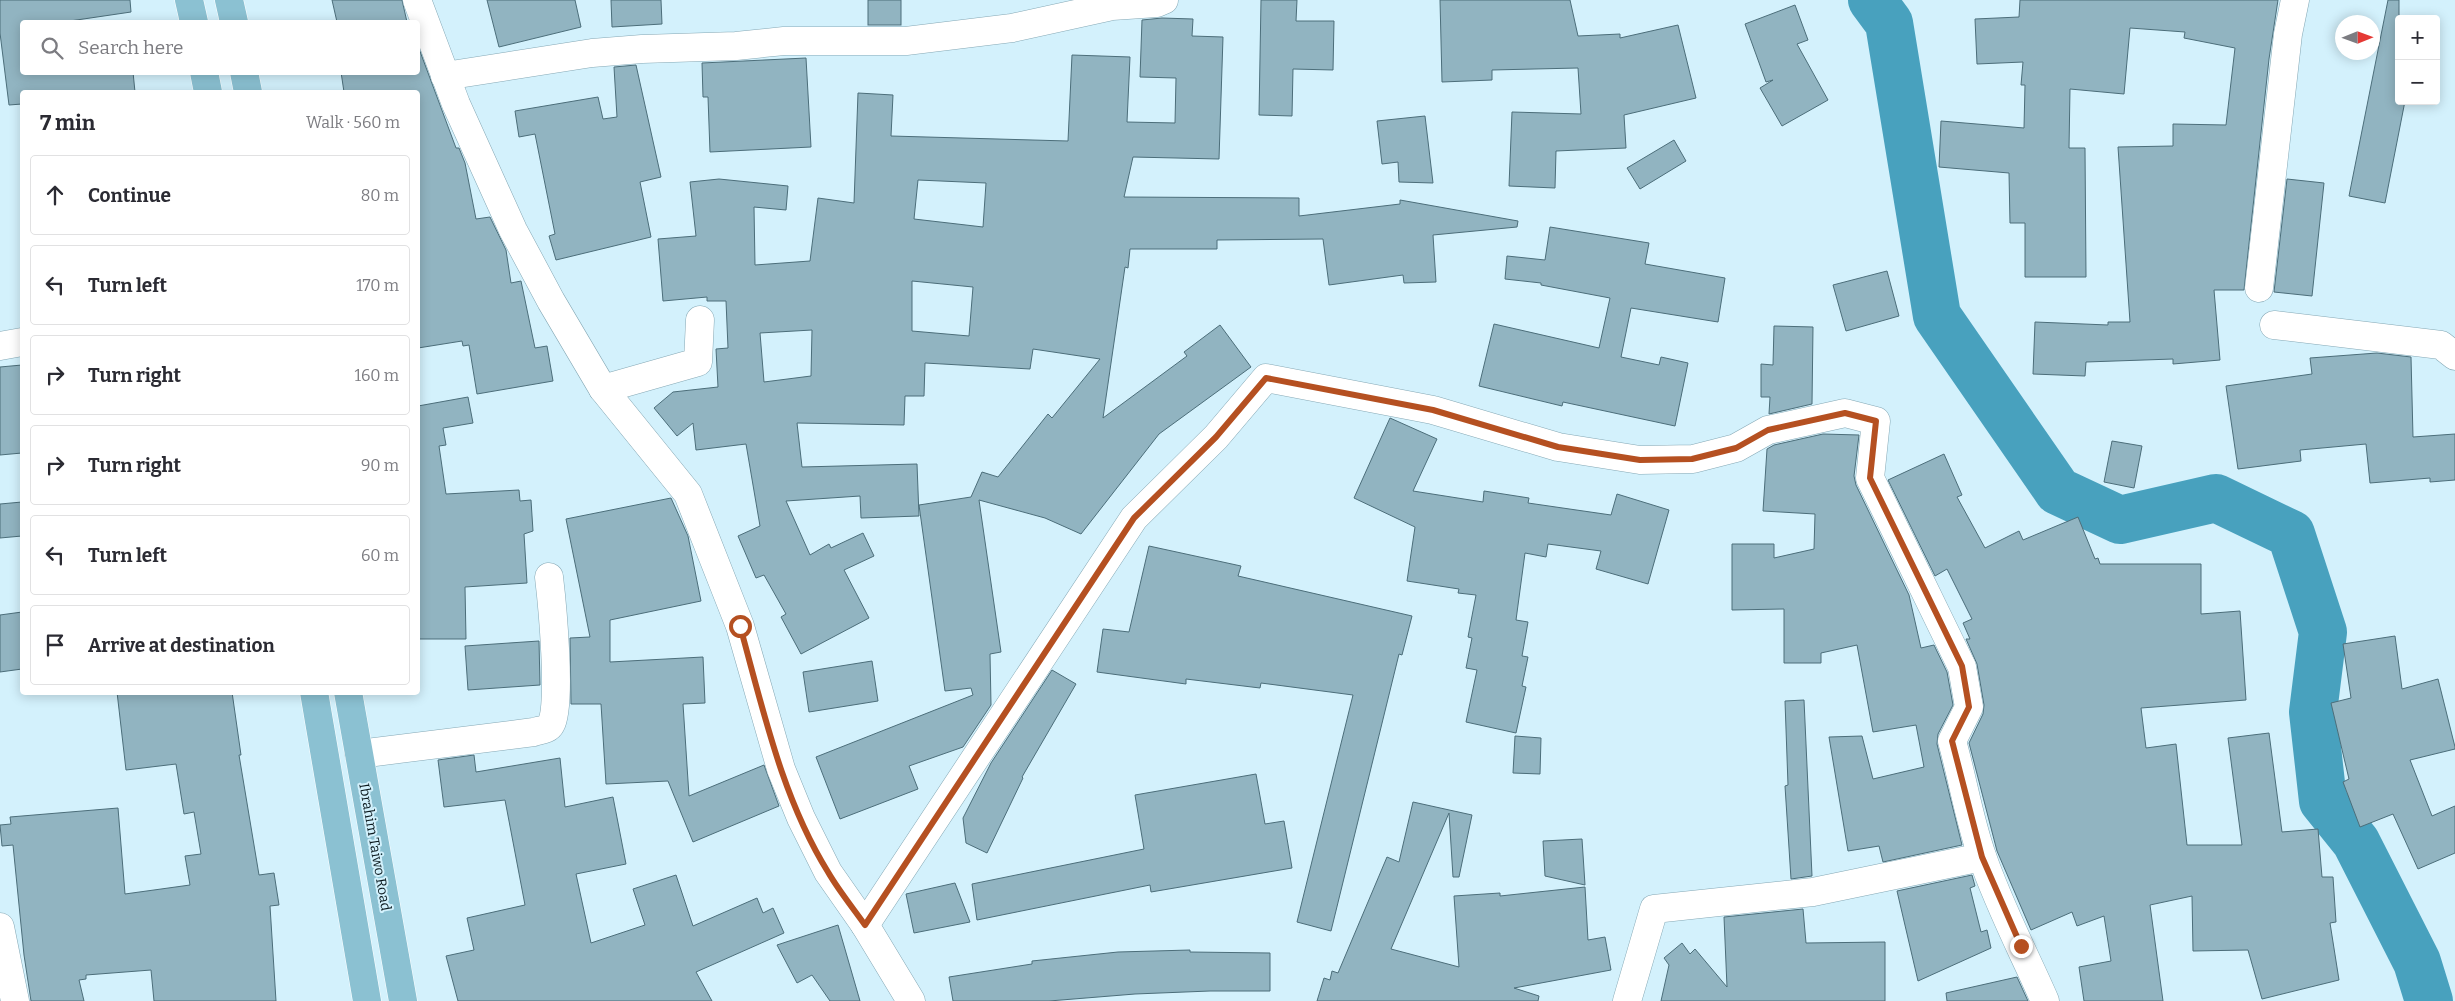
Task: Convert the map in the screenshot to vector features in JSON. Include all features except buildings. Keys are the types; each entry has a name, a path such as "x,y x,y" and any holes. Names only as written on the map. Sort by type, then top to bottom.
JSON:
{"main road":[{"path":"189,0 194,20"},
{"path":"229,0 234,20"},
{"path":"205,75 208,90"},
{"path":"245,75 248,90"},
{"path":"315,695 367,1001"},
{"name":"Ibrahim Taiwo Road","path":"349,695 403,1001"}],"street":[{"path":"417,0 445,76 513,230 551,301 604,389 688,494 740,626 781,769 801,818 828,872 865,925 911,1001"},
{"path":"445,76 592,53 642,49 736,46 784,41 906,41 1012,28 1112,6 1157,3 1164,0"},
{"path":"2260,288 2288,34 2295,0"},
{"path":"604,389 698,362 700,320"},
{"path":"2274,325 2442,345 2455,356"},
{"path":"0,346 20,342"},
{"path":"865,925 1134,518 1216,437 1266,378 1433,410 1558,447 1640,460 1692,459 1736,448 1768,430 1845,413 1876,421 1870,478 1962,666 1969,707 1952,741 1982,857 2045,1001"},
{"path":"359,754 534,732 544,730 551,724 555,703 555,628 549,577"},
{"path":"1627,1001 1654,909 1813,892 1982,857"},
{"path":"0,927 16,1001"}],"waterway":[{"path":"1872,0 1889,23 1937,316 2058,491 2120,520 2216,498 2291,534 2323,632 2313,712 2323,801 2356,842 2417,962 2429,1001"}],"route":[{"path":"740,626 781,769 801,818 828,872 865,925 1134,518 1216,437 1266,378 1433,410 1488,428 1558,447 1640,460 1692,459 1736,448 1768,430 1845,413 1876,421 1870,478 1962,666 1969,707 1952,741 1982,857 2021,946"}]}
